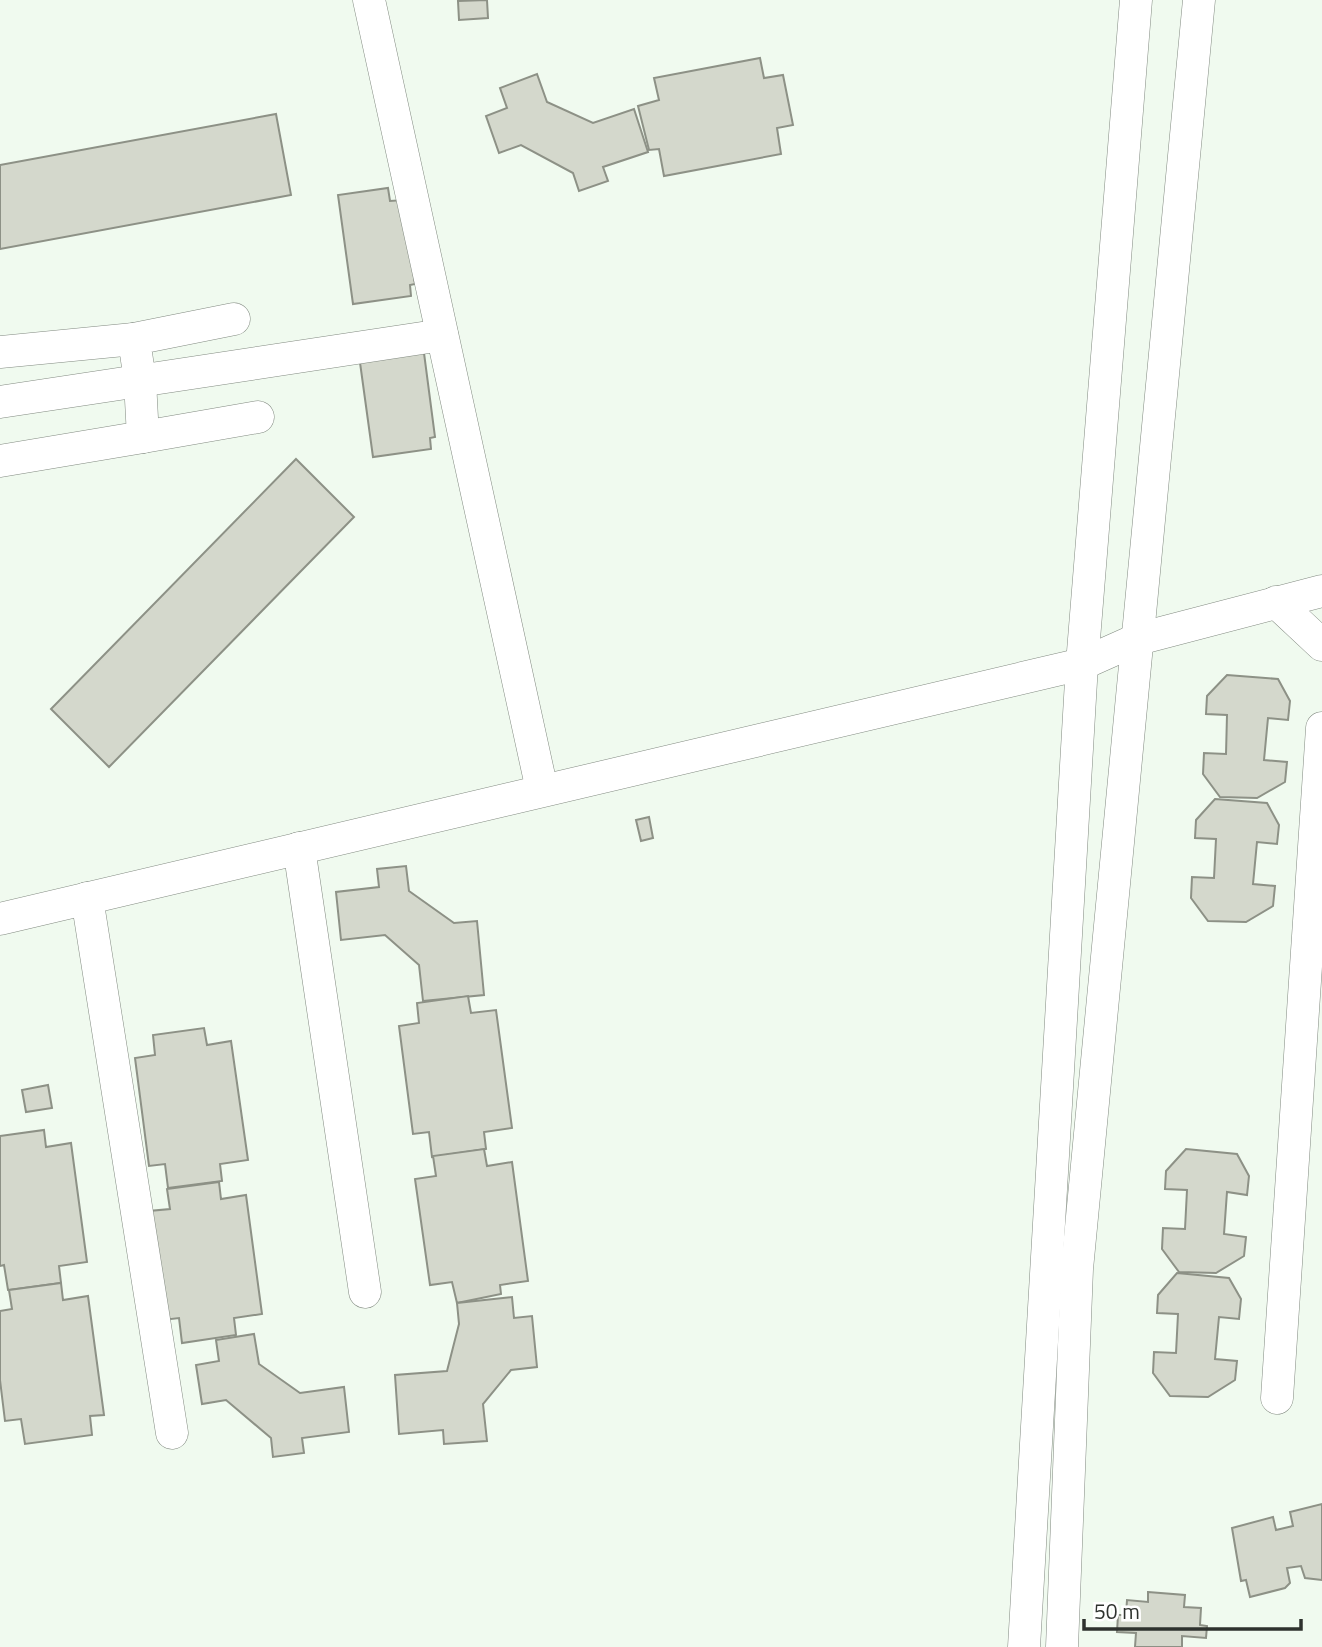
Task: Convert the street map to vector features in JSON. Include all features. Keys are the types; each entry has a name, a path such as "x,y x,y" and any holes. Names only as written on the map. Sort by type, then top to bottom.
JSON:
{"street":[{"path":"369,0 542,790"},
{"path":"1024,1647 1082,664 1136,0"},
{"path":"1062,1647 1077,1269 1199,0"},
{"path":"0,352 134,339 234,319"},
{"path":"0,402 442,335"},
{"path":"134,339 140,381 143,437"},
{"path":"0,461 258,416"},
{"path":"0,919 1082,664 1138,639 1322,591"},
{"path":"1276,602 1322,645"},
{"path":"1277,1398 1322,728"},
{"path":"299,848 365,1292"},
{"path":"87,898 172,1433"}],"building":[{"path":"487,0 488,18 459,20 458,1"},
{"path":"760,58 764,78 783,75 793,125 777,128 781,154 664,176 659,149 649,150 638,106 659,100 654,78"},
{"path":"537,74 547,102 593,123 634,109 648,152 603,167 608,181 579,191 573,173 521,145 499,153 486,116 507,108 500,88"},
{"path":"276,114 291,195 0,249 0,165"},
{"path":"388,188 390,201 404,200 415,284 410,285 411,296 353,304 338,195"},
{"path":"358,348 424,353 435,437 430,438 431,449 373,457"},
{"path":"296,459 354,517 109,767 51,709"},
{"path":"1227,675 1278,679 1290,701 1288,720 1268,718 1264,760 1287,762 1285,782 1257,798 1220,797 1203,774 1204,753 1226,754 1227,715 1206,714 1207,696"},
{"path":"1215,799 1267,803 1279,825 1277,844 1257,842 1253,884 1275,886 1273,906 1246,922 1208,921 1191,898 1192,877 1214,878 1216,839 1195,838 1196,820"},
{"path":"649,817 653,838 641,841 636,820"},
{"path":"406,866 409,891 454,923 477,921 484,995 423,1001 419,965 385,935 341,940 336,892 379,887 377,869"},
{"path":"468,996 471,1013 496,1010 512,1128 484,1132 486,1149 432,1157 429,1132 413,1134 399,1026 419,1023 417,1003"},
{"path":"204,1028 207,1045 231,1041 248,1160 220,1164 222,1181 168,1188 165,1164 149,1166 135,1058 155,1055 153,1035"},
{"path":"48,1085 52,1108 26,1112 22,1090"},
{"path":"44,1130 46,1147 71,1143 87,1262 59,1266 61,1283 8,1290 4,1265 0,1266 0,1136"},
{"path":"484,1149 487,1166 512,1162 528,1281 500,1285 501,1294 457,1303 452,1282 430,1285 415,1179 436,1176 433,1156"},
{"path":"1186,1149 1237,1154 1249,1176 1247,1195 1227,1192 1224,1234 1246,1237 1244,1256 1216,1273 1179,1272 1162,1249 1163,1228 1185,1229 1187,1190 1165,1189 1166,1171"},
{"path":"219,1182 221,1199 246,1195 262,1314 234,1318 236,1335 182,1343 179,1318 163,1320 149,1211 170,1209 167,1189"},
{"path":"1177,1273 1229,1278 1241,1299 1239,1319 1219,1317 1215,1359 1237,1361 1235,1380 1208,1397 1170,1396 1153,1373 1154,1352 1176,1353 1178,1314 1157,1313 1158,1295"},
{"path":"61,1283 63,1300 88,1296 104,1415 90,1416 92,1435 25,1444 21,1419 5,1421 0,1380 0,1311 12,1309 9,1290"},
{"path":"512,1297 514,1318 532,1316 537,1367 511,1370 483,1404 487,1441 444,1444 443,1430 399,1434 395,1375 447,1371 459,1324 457,1303"},
{"path":"254,1334 259,1364 300,1393 344,1387 349,1432 302,1438 304,1453 273,1457 271,1438 226,1400 202,1404 196,1365 219,1361 216,1340"},
{"path":"1322,1504 1322,1580 1305,1578 1301,1566 1287,1568 1290,1583 1285,1588 1250,1597 1246,1580 1241,1581 1232,1528 1273,1517 1276,1530 1293,1526 1290,1512"},
{"path":"1148,1592 1185,1595 1184,1607 1201,1608 1200,1625 1207,1626 1206,1638 1182,1636 1182,1647 1135,1647 1136,1633 1117,1632 1118,1615 1126,1615 1127,1600 1148,1602"}]}
